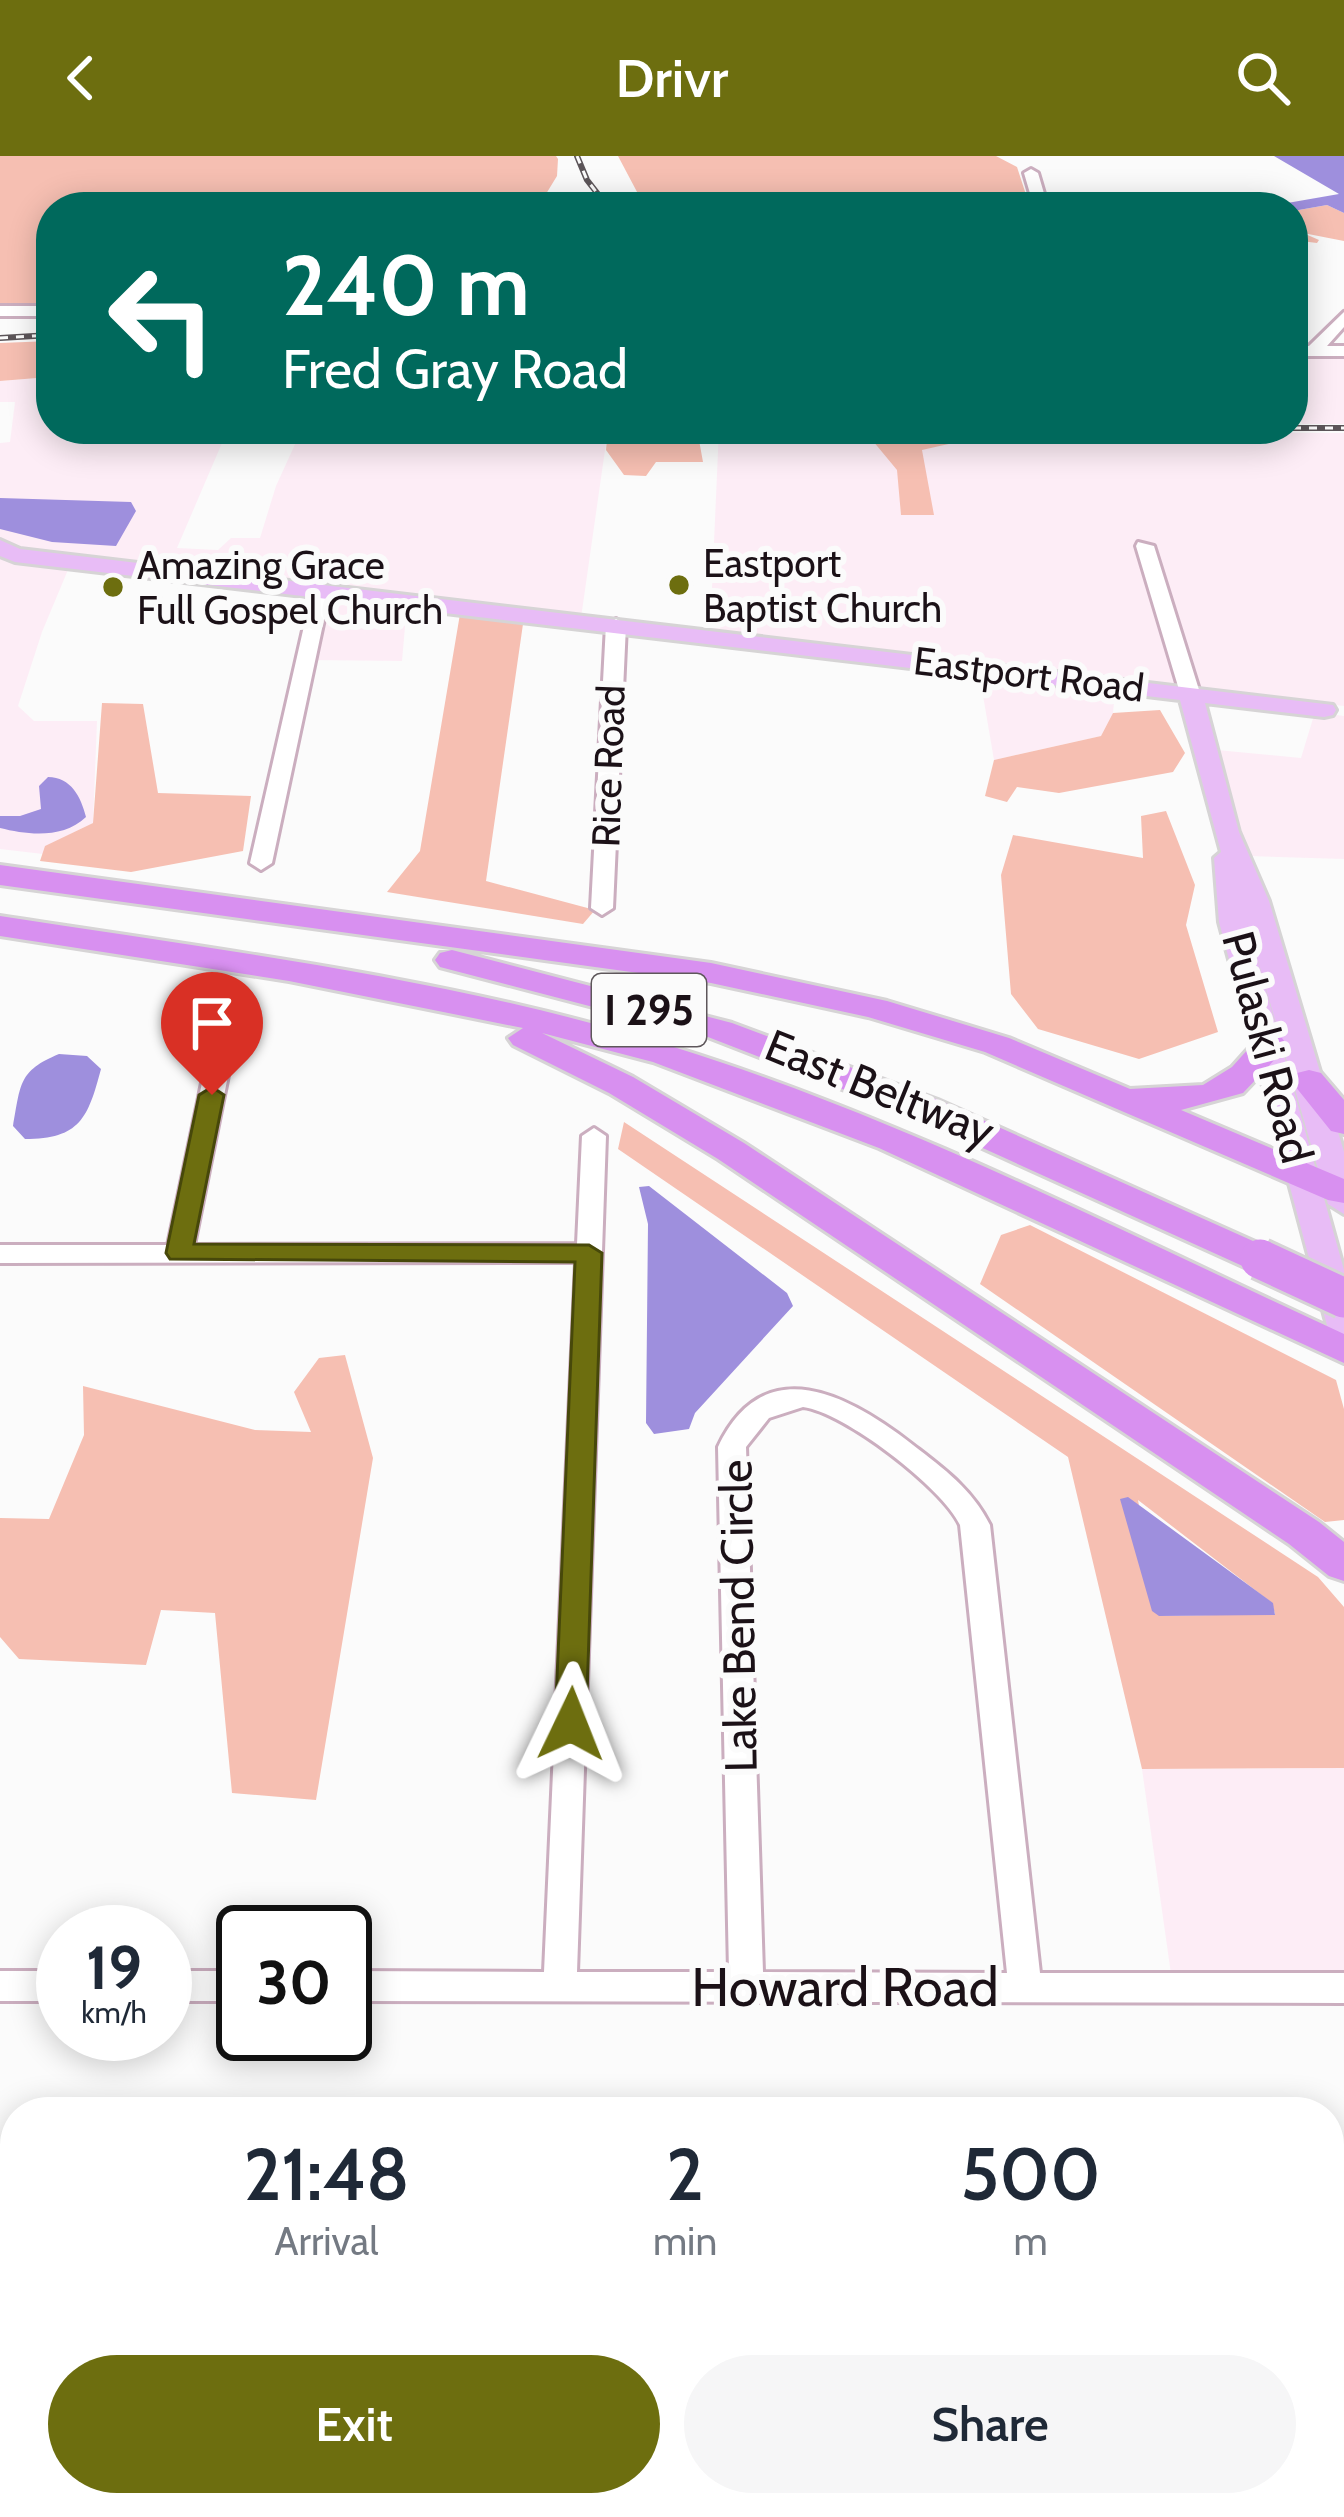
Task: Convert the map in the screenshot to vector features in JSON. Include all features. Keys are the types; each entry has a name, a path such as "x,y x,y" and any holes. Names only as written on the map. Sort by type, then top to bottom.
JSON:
{"highway":[{"path":"0,875 711,974 874,1008 997,1045 1327,1183"},
{"name":"East Beltway","path":"0,888 424,953 562,985 720,1030 962,1124 1344,1298"},
{"name":"East Beltway","path":"0,926 289,971 517,1016 665,1055 892,1140 1344,1350"},
{"path":"289,971 486,1022 552,1048 621,1085 731,1151 1324,1541 1344,1565"},
{"path":"1110,1092 1157,1099 1231,1088 1250,1075 1270,1045"},
{"path":"1309,1081 1344,1123"}],"main road":[{"name":"Eastport Road","path":"5,552 1334,711"},
{"name":"Pulaski Road","path":"1190,693 1226,832 1255,901 1309,1081 1344,1328"},
{"name":"Pulaski Road","path":"1226,832 1233,922 1270,1045 1327,1183"}],"street":[{"path":"1031,173 1037,192"},
{"path":"0,311 36,311"},
{"path":"1314,351 1344,317"},
{"path":"1308,351 1344,352"},
{"name":"Pulaski Road","path":"1145,546 1190,693"},
{"path":"261,863 321,591"},
{"name":"Rice Road","path":"602,908 616,625"},
{"path":"179,1253 228,1016"},
{"path":"560,1986 594,1136"},
{"path":"0,1254 589,1253"},
{"name":"Lake Bend Circle","path":"746,1988 732,1448 737,1432 757,1410 787,1399 829,1402 964,1502 975,1525 1025,1987"},
{"path":"0,1986 36,1986"},
{"name":"Howard Road","path":"372,1986 1344,1988"}],"shaded area":[{"path":"0,156 558,159 557,176 547,192 36,192 36,310 0,310"},
{"path":"618,156 996,156 1017,167 1025,192 637,192"},
{"path":"1274,156 1344,156 1344,213 1327,205 1308,208 1308,199 1339,194"},
{"path":"1327,205 1344,213 1344,241 1308,234 1308,208"},
{"path":"36,342 36,378 0,381 0,343"},
{"path":"1308,353 1344,353 1344,424 1308,424"},
{"path":"36,378 36,444 222,444 177,548 218,550 231,538 260,538 295,444 606,444 581,618 38,553 0,542 0,443 10,442 15,402 0,402 0,381"},
{"path":"1308,433 1344,433 1344,706 710,633 718,444 876,444 898,470 901,515 933,515 921,450 948,444 1308,444"},
{"path":"607,444 700,444 703,462 656,462 646,476 624,475"},
{"path":"875,444 949,444 922,450 934,515 901,515 897,470"},
{"path":"0,498 131,502 136,511 116,546 52,542 0,529"},
{"path":"0,557 70,565 18,706 34,721 97,721 93,823 46,846 43,854 0,849"},
{"path":"323,594 407,604 402,661 309,660"},
{"path":"460,614 523,624 486,881 595,910 583,924 387,892 420,851"},
{"path":"979,672 1115,691 1113,713 1101,736 994,760"},
{"path":"102,703 143,704 158,793 251,796 243,851 131,872 40,861 45,846 93,823"},
{"path":"1160,710 1185,753 1173,772 1059,793 1017,787 1007,802 985,796 994,760 1101,736 1113,713"},
{"path":"1315,712 1344,716 1344,859 1249,856 1217,750 1301,758"},
{"path":"48,777 63,780 74,790 86,817 56,832 0,828 0,816 41,809 39,786"},
{"path":"1166,811 1195,885 1186,925 1218,1032 1139,1059 1038,1029 1011,994 1001,875 1013,835 1143,858 1141,816"},
{"path":"59,1054 87,1056 101,1069 91,1101 70,1130 25,1139 13,1126 24,1081 36,1067"},
{"path":"624,1122 1318,1577 1344,1607 1344,1768 1142,1769 1068,1457 618,1149","holes":["1138,1500 1272,1603 1275,1614 1159,1616"]},
{"path":"649,1186 787,1293 793,1306 695,1413 689,1429 654,1434 646,1423 648,1224 639,1187"},
{"path":"1030,1225 1336,1380 1344,1409 1344,1520 1325,1522 980,1284 1001,1235"},
{"path":"345,1355 373,1458 316,1800 232,1793 215,1613 161,1610 146,1665 19,1659 0,1637 0,1518 49,1519 84,1435 83,1386 255,1430 311,1432 294,1392 319,1358"},
{"path":"1128,1497 1273,1603 1275,1615 1159,1616 1152,1611 1120,1499"},
{"path":"1344,1768 1344,1977 1172,1981 1142,1769"}],"railway":[{"path":"577,156 596,192"},
{"path":"0,338 36,336"},
{"path":"1308,428 1344,428"}],"place":[{"name":"Eastport Baptist Church","path":"679,585"},
{"name":"Amazing Grace Full Gospel Church","path":"113,587"}],"route":[{"path":"212,1095 179,1253 589,1253 571,1724"}]}
